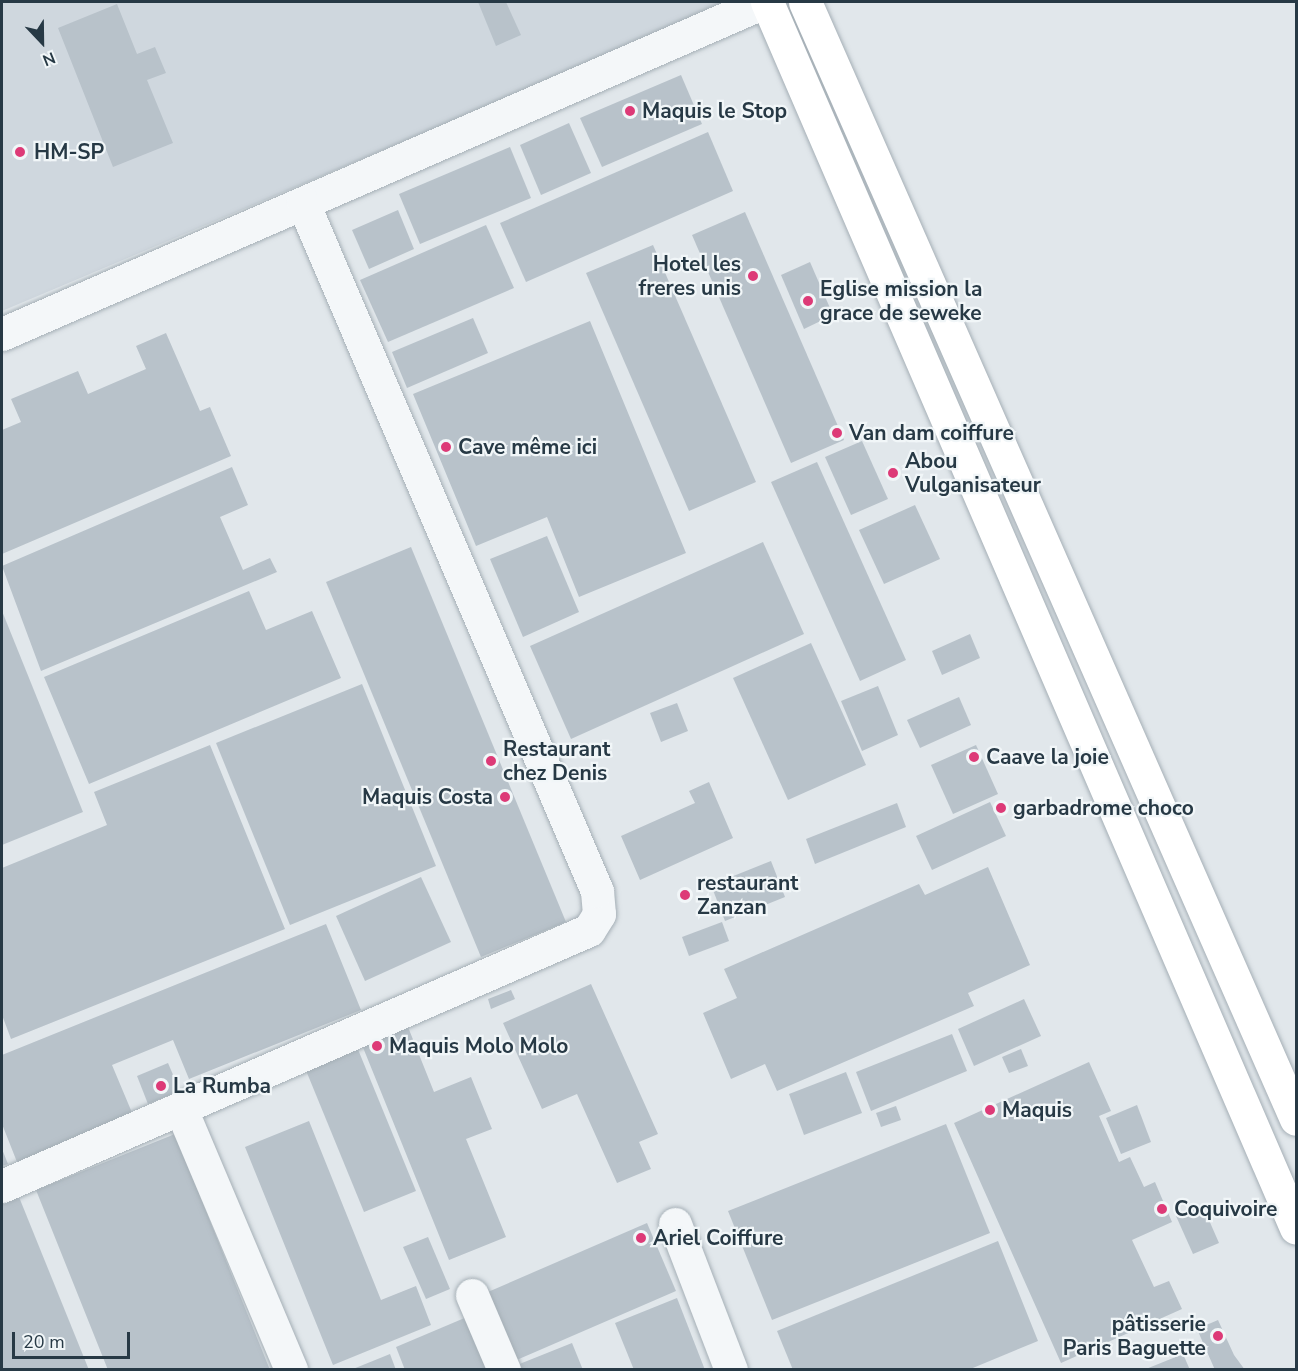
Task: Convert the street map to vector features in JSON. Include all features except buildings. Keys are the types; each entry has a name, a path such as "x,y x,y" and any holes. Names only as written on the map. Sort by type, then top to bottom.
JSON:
{"main road":[{"path":"765,2 1296,1228"},
{"path":"805,2 1296,1119"}],"street":[{"path":"2,334 765,2"},
{"path":"2,1186 589,930 599,914 597,891 303,203"},
{"path":"181,1109 291,1370"},
{"path":"675,1224 731,1370"},
{"path":"472,1295 504,1370"}],"shaded area":[{"path":"2,2 734,2 2,311"}],"place":[{"name":"Maquis le Stop","path":"630,111"},
{"name":"HM-SP","path":"20,152"},
{"name":"Hotel les freres unis","path":"753,276"},
{"name":"Eglise mission la grace de seweke","path":"808,301"},
{"name":"Van dam coiffure","path":"837,433"},
{"name":"Cave même ici","path":"446,447"},
{"name":"Abou Vulganisateur","path":"893,473"},
{"name":"Caave la joie","path":"974,757"},
{"name":"Restaurant chez Denis","path":"491,761"},
{"name":"Maquis Costa","path":"505,797"},
{"name":"garbadrome choco","path":"1001,808"},
{"name":"restaurant Zanzan","path":"685,895"},
{"name":"Maquis Molo Molo","path":"377,1046"},
{"name":"La Rumba","path":"161,1086"},
{"name":"Maquis","path":"990,1110"},
{"name":"Coquivoire","path":"1162,1209"},
{"name":"Ariel Coiffure","path":"641,1238"},
{"name":"pâtisserie Paris Baguette","path":"1218,1336"}]}
